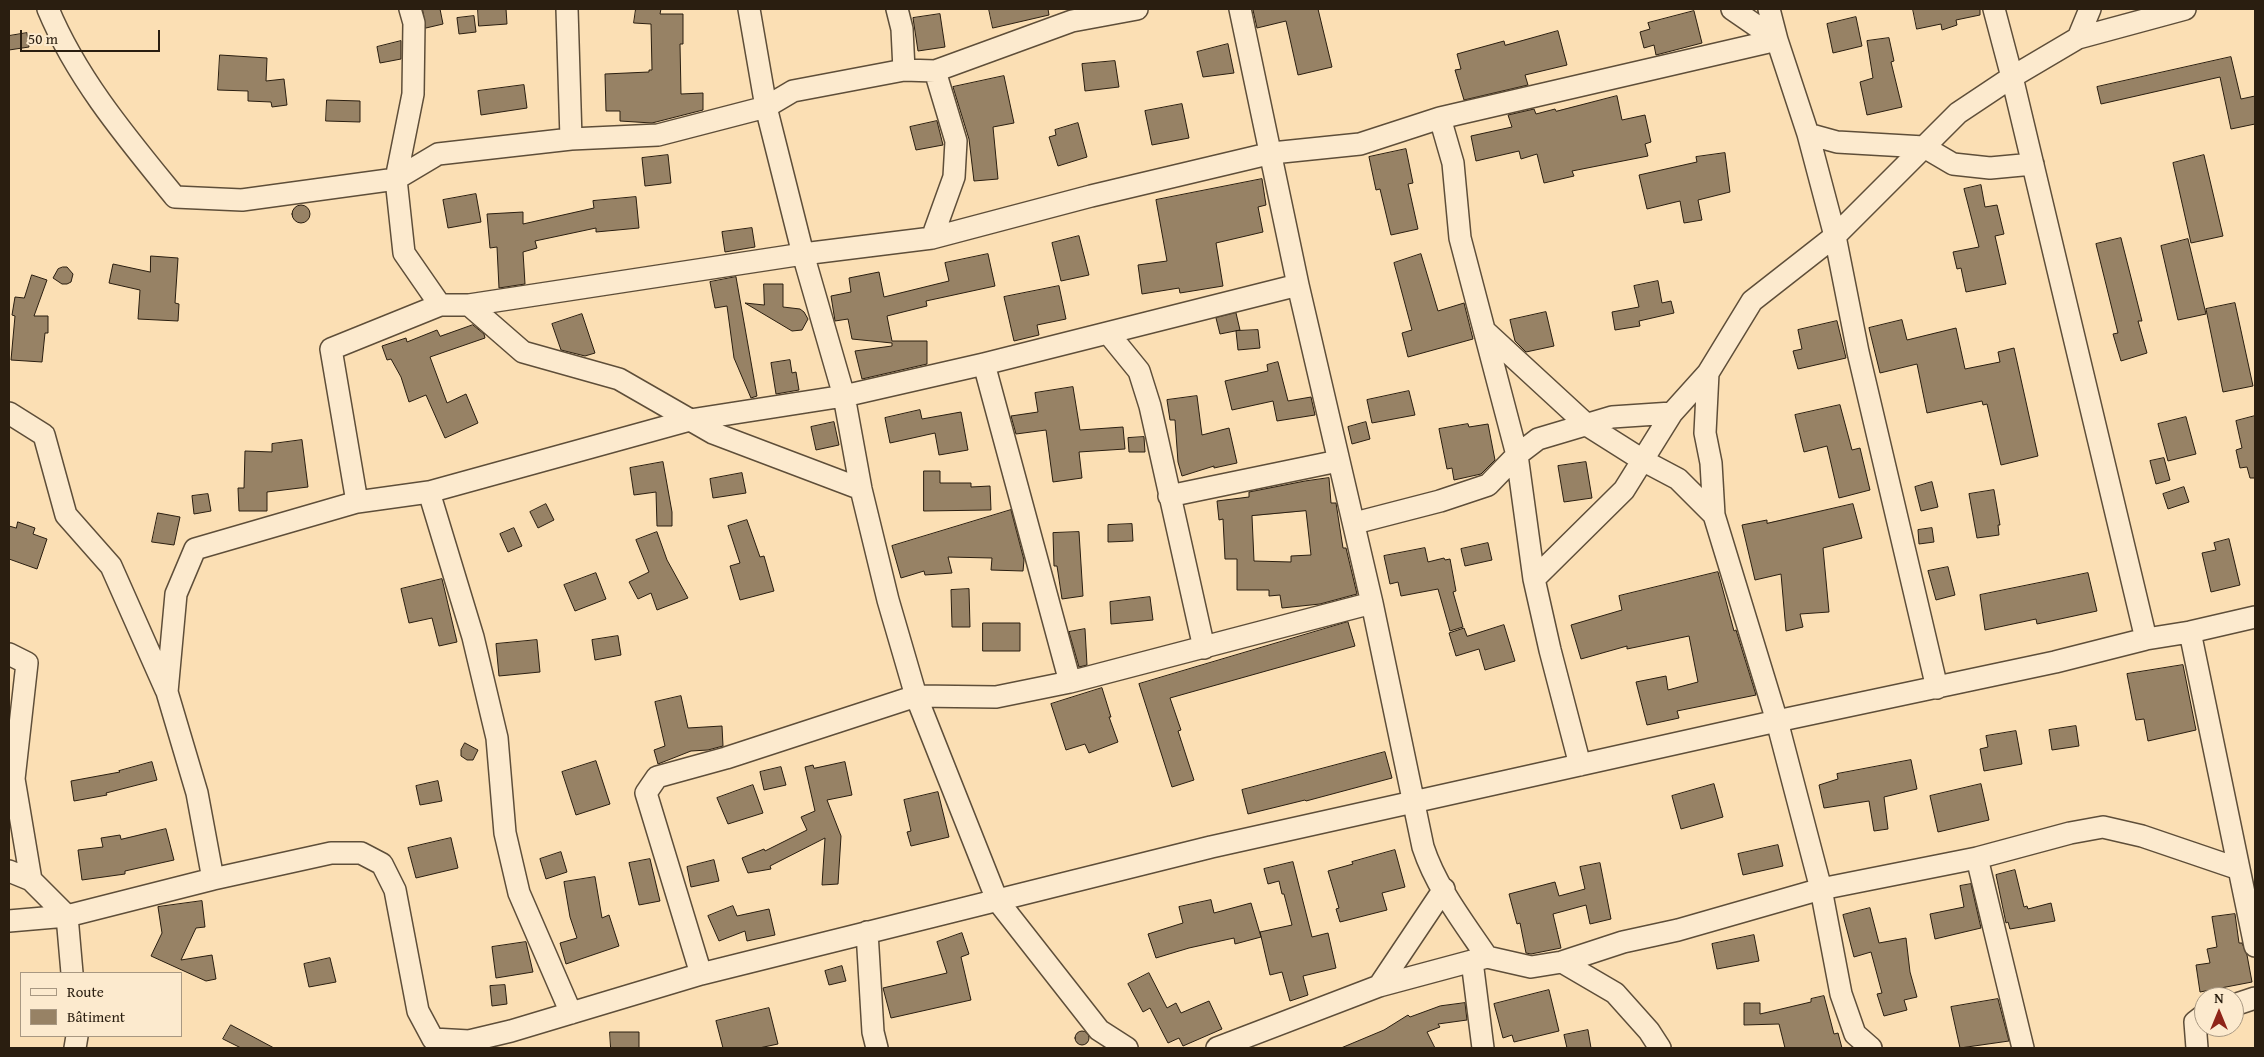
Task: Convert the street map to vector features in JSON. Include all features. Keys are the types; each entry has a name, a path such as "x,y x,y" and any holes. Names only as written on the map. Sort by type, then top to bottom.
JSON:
{"street":[{"path":"48,9 57,31 98,98 124,134 175,197 242,200 396,179 438,154 571,139 658,135 766,108 793,91 904,70 935,71 1071,15 1137,9"},
{"path":"410,9 414,24 413,94 396,179 404,253 440,305"},
{"path":"567,9 571,139"},
{"path":"749,9 766,108 803,254 844,396 861,489 888,600 916,696 997,900 1099,1030 1127,1048"},
{"path":"897,9 902,29 904,70"},
{"path":"1240,9 1272,153 1298,285 1354,523 1413,802 1429,866 1444,889 1480,959 1483,1048"},
{"path":"1732,9 1777,40"},
{"path":"1769,9 1777,40 1808,134 1835,236 1858,352 1937,688"},
{"path":"1994,9 2033,164 2146,639"},
{"path":"2078,38 2090,9"},
{"path":"1534,579 1624,490 1644,461 1672,413 1708,373 1752,301 1835,236 1958,113 2012,77 2078,38 2185,9"},
{"path":"356,502 331,349 440,305 469,305 803,254 932,238 1091,196 1272,153 1360,144 1440,118 1777,40"},
{"path":"932,238 954,177 956,142 935,71"},
{"path":"1440,118 1453,163 1460,238 1517,455 1534,579 1550,650 1580,765"},
{"path":"1808,134 1838,142 1924,147 1953,164 1990,168 2033,164"},
{"path":"167,692 176,594 195,549 356,502 429,492 690,420 844,396 984,364 1298,285"},
{"path":"469,305 523,352 619,379 713,433 861,489"},
{"path":"1485,331 1587,425 1644,461 1678,479 1714,516"},
{"path":"1108,333 1138,371 1150,406 1204,648"},
{"path":"984,364 1070,682"},
{"path":"1708,373 1705,433 1710,463 1714,516 1777,721 1821,890 1841,994 1855,1034 1871,1048"},
{"path":"9,413 44,436 66,515 112,566 167,692 197,793 213,879"},
{"path":"1354,523 1440,501 1488,485 1517,455 1538,439 1612,417 1672,413"},
{"path":"1169,496 1338,461"},
{"path":"429,492 473,637 497,738 505,833 519,893 571,1013"},
{"path":"701,974 646,793 657,777 726,758 916,696 996,697 1070,682 1372,603"},
{"path":"9,921 67,916 213,879 331,853 361,853 382,864 395,890 418,1012 438,1044 469,1040 571,1013 701,974 1211,846 1777,721 2055,662 2146,639 2190,632 2255,617"},
{"path":"2190,632 2255,946"},
{"path":"9,654 27,663 14,779 30,880"},
{"path":"1217,1048 1379,986 1480,959 1531,967 1562,962 1623,942 1678,930 1821,890 1978,858 2070,833 2103,827 2142,836 2239,869"},
{"path":"1978,858 2020,1047"},
{"path":"9,871 30,880 67,916 72,972"},
{"path":"1379,986 1444,889"},
{"path":"867,932 872,1032 877,1048"},
{"path":"1562,962 1615,993 1649,1031 1660,1048"}],"building":[{"path":"423,9 440,9 443,24 426,28"},
{"path":"478,9 506,9 507,24 479,26"},
{"path":"636,9 661,9 660,14 683,14 683,44 680,44 681,94 703,93 703,110 652,123 620,121 620,111 606,111 605,74 649,72 649,70 652,70 651,24 634,23"},
{"path":"989,9 1048,9 1049,15 993,28"},
{"path":"1318,9 1332,67 1298,75 1286,21 1257,28 1253,10"},
{"path":"1913,9 1980,9 1980,15 1956,20 1957,25 1942,30 1941,24 1917,29"},
{"path":"1694,11 1702,43 1656,55 1654,45 1644,48 1640,32 1650,29 1648,23"},
{"path":"940,14 945,47 918,51 913,18"},
{"path":"474,16 476,32 459,34 457,18"},
{"path":"1856,17 1862,46 1833,53 1827,24"},
{"path":"1558,31 1567,65 1525,75 1528,85 1464,100 1455,70 1461,69 1457,54 1504,41 1505,45"},
{"path":"27,33 29,47 9,50 9,36"},
{"path":"1889,38 1894,61 1891,62 1902,107 1867,115 1860,82 1873,78 1867,41"},
{"path":"401,41 401,59 380,63 377,47"},
{"path":"1228,44 1234,73 1203,77 1197,52"},
{"path":"220,55 267,58 266,81 284,79 287,105 272,107 271,102 248,101 248,91 218,90"},
{"path":"2231,57 2241,99 2255,96 2255,124 2231,129 2220,77 2101,104 2097,87"},
{"path":"1115,61 1119,87 1085,91 1082,64"},
{"path":"1004,76 1014,123 993,127 998,179 974,181 969,139 953,87"},
{"path":"524,85 527,108 481,115 478,91"},
{"path":"1617,96 1622,120 1645,115 1651,142 1645,144 1648,156 1572,171 1574,176 1544,183 1537,154 1521,159 1519,151 1476,161 1471,136 1512,127 1508,115 1534,109 1536,114 1555,109 1556,111"},
{"path":"327,100 360,101 360,122 326,121"},
{"path":"1182,104 1189,138 1152,145 1145,111"},
{"path":"937,121 943,145 916,150 910,127"},
{"path":"1078,123 1087,157 1058,166 1049,137 1056,135 1055,130"},
{"path":"1406,149 1413,183 1408,184 1418,229 1391,235 1380,189 1376,190 1369,157"},
{"path":"1725,153 1730,192 1698,200 1702,220 1684,223 1680,201 1647,209 1639,175 1697,162 1696,157"},
{"path":"668,155 671,183 645,186 642,158"},
{"path":"2204,155 2223,236 2191,243 2173,163"},
{"path":"1262,179 1266,205 1258,207 1263,232 1216,243 1223,286 1180,293 1179,288 1142,294 1138,265 1167,261 1156,200"},
{"path":"1981,185 1985,207 1997,205 2004,234 1995,236 2006,284 1966,292 1961,268 1957,269 1953,252 1979,247 1964,189"},
{"path":"476,194 481,222 448,228 443,200"},
{"path":"636,197 639,228 596,232 596,228 535,241 537,248 523,252 525,284 499,288 497,247 490,248 487,214 523,212 523,224 594,208 593,201"},
{"path":"301,205 307,208 310,214 307,220 301,223 295,220 292,214 295,208"},
{"path":"752,228 755,247 725,252 722,232"},
{"path":"1079,236 1089,275 1061,281 1052,243"},
{"path":"2121,238 2142,321 2138,321 2147,353 2121,361 2113,334 2118,333 2096,244"},
{"path":"2188,239 2206,314 2178,320 2161,246"},
{"path":"988,254 995,286 926,301 927,306 887,316 892,341 927,341 927,364 862,379 855,351 892,346 892,343 852,339 848,319 835,321 831,296 851,292 849,278 879,272 884,297 949,281 945,263"},
{"path":"1421,254 1438,311 1464,303 1473,339 1408,357 1402,333 1412,330 1394,263"},
{"path":"151,256 178,258 175,303 179,304 178,321 138,319 140,290 109,283 113,264 150,272"},
{"path":"67,267 73,274 71,282 67,284 62,284 53,278 58,269"},
{"path":"32,275 47,280 34,316 48,316 48,333 45,333 42,362 11,360 15,316 12,315 15,297 24,298"},
{"path":"736,277 757,396 751,398 734,358 727,306 715,308 710,282"},
{"path":"1658,281 1662,303 1671,301 1674,313 1639,321 1640,326 1615,330 1612,312 1639,307 1634,286"},
{"path":"764,284 783,284 783,307 800,309 808,319 802,330 792,331 745,303 764,305"},
{"path":"1059,286 1066,319 1037,325 1039,335 1014,341 1004,297"},
{"path":"2235,303 2253,386 2223,392 2206,309"},
{"path":"1546,312 1554,346 1526,352 1515,341 1510,320"},
{"path":"1236,313 1240,330 1220,334 1216,318"},
{"path":"582,314 595,353 585,356 561,350 552,324"},
{"path":"1902,320 1907,340 1956,328 1965,369 2000,362 1998,352 2014,348 2038,456 2001,465 1987,404 1983,405 1982,401 1927,413 1917,364 1880,373 1869,328"},
{"path":"1837,321 1846,358 1798,369 1793,351 1802,349 1798,330"},
{"path":"473,325 484,334 485,338 430,357 447,403 466,394 478,423 445,438 426,395 409,402 401,377 391,359 387,360 382,346 406,338 407,342 437,330 440,336"},
{"path":"1258,330 1260,348 1238,350 1236,331"},
{"path":"790,360 792,373 796,372 799,390 776,394 771,363"},
{"path":"1278,362 1288,401 1311,397 1315,415 1277,421 1273,401 1232,410 1225,381 1268,371 1267,365"},
{"path":"1073,387 1080,430 1123,427 1125,449 1079,452 1082,478 1053,482 1046,430 1016,434 1011,416 1038,412 1035,393"},
{"path":"1409,391 1415,415 1372,423 1367,400"},
{"path":"1197,396 1202,435 1229,428 1237,463 1214,468 1214,466 1182,476 1178,462 1175,420 1170,420 1167,400"},
{"path":"1840,405 1852,450 1860,448 1870,490 1839,498 1827,446 1804,452 1795,415"},
{"path":"920,410 922,419 961,412 968,450 939,455 935,433 890,443 885,418"},
{"path":"2255,416 2255,478 2250,478 2247,467 2240,468 2236,450 2242,448 2236,421"},
{"path":"2186,417 2196,454 2168,461 2158,424"},
{"path":"834,422 839,445 816,450 811,427"},
{"path":"1366,422 1370,439 1352,444 1348,427"},
{"path":"1468,424 1469,427 1488,424 1495,460 1481,474 1454,480 1452,468 1447,469 1439,429"},
{"path":"1144,437 1145,452 1129,452 1128,438"},
{"path":"302,440 308,487 267,492 267,511 239,511 238,488 244,488 245,451 272,452 272,444"},
{"path":"2164,458 2170,480 2156,484 2150,461"},
{"path":"663,462 672,512 672,526 657,526 656,492 634,495 630,468"},
{"path":"1586,462 1592,498 1564,502 1558,466"},
{"path":"924,471 940,471 940,483 971,483 971,487 990,486 991,510 924,511"},
{"path":"742,473 746,493 713,498 710,479"},
{"path":"1329,478 1331,503 1336,503 1343,548 1346,548 1357,594 1320,604 1282,608 1280,595 1269,596 1269,590 1237,590 1237,559 1225,559 1223,519 1219,520 1217,501 1249,497 1249,492","holes":["1306,511 1311,555 1291,556 1291,562 1254,561 1252,516"]},
{"path":"1932,482 1938,507 1921,511 1915,487"},
{"path":"2184,487 2189,502 2168,509 2163,494"},
{"path":"1994,490 2000,525 1998,525 1999,535 1977,538 1969,494"},
{"path":"208,494 211,511 194,514 192,496"},
{"path":"546,504 554,520 538,528 530,512"},
{"path":"1853,504 1862,538 1823,548 1829,612 1800,614 1803,627 1786,631 1781,574 1755,580 1742,525 1767,520 1767,523"},
{"path":"1011,510 1024,560 1023,571 991,570 992,558 948,557 952,573 925,575 924,571 901,578 892,546"},
{"path":"158,513 180,517 174,545 152,542"},
{"path":"747,520 760,557 764,556 774,591 740,600 730,566 740,563 728,526"},
{"path":"18,522 35,528 33,534 47,539 37,569 9,559 9,526 16,528"},
{"path":"1132,524 1133,541 1108,542 1108,525"},
{"path":"514,528 522,546 508,552 500,534"},
{"path":"1932,528 1934,542 1919,544 1918,530"},
{"path":"657,532 667,560 688,598 657,610 651,593 638,599 629,582 649,572 636,540"},
{"path":"1079,532 1083,596 1062,599 1057,566 1054,566 1053,533"},
{"path":"2229,539 2240,585 2211,592 2202,553 2216,550 2214,543"},
{"path":"1488,543 1492,560 1465,566 1461,549"},
{"path":"1425,548 1428,562 1444,558 1445,560 1450,559 1456,591 1453,592 1463,627 1450,631 1438,589 1401,596 1398,582 1390,584 1384,556"},
{"path":"1948,567 1955,595 1936,600 1928,571"},
{"path":"1718,572 1734,631 1736,630 1756,695 1677,711 1679,718 1647,725 1636,682 1666,676 1668,690 1698,682 1689,636 1627,649 1627,646 1581,659 1571,625 1622,610 1619,596"},
{"path":"596,573 606,599 575,611 564,585"},
{"path":"2088,573 2097,611 2037,624 2036,619 1985,630 1980,595"},
{"path":"442,579 457,642 439,646 432,618 409,623 401,589"},
{"path":"969,589 970,627 952,627 951,590"},
{"path":"1150,597 1153,620 1111,624 1110,602"},
{"path":"1348,622 1355,646 1170,698 1181,730 1178,731 1194,780 1172,787 1139,684"},
{"path":"983,623 1020,623 1020,651 983,651"},
{"path":"1504,625 1515,661 1485,670 1479,649 1456,656 1449,633 1464,628 1467,636"},
{"path":"1085,629 1087,665 1079,667 1069,632"},
{"path":"618,636 621,655 595,660 592,640"},
{"path":"537,640 540,672 499,676 496,644"},
{"path":"2183,665 2196,730 2148,741 2144,719 2136,720 2127,674"},
{"path":"1102,688 1111,717 1109,717 1118,742 1089,753 1085,744 1066,750 1051,704"},
{"path":"681,696 688,728 722,726 723,746 708,750 691,751 658,764 654,750 665,746 655,702"},
{"path":"2076,726 2079,746 2052,750 2049,730"},
{"path":"2016,731 2022,764 1984,771 1980,749 1988,747 1986,736"},
{"path":"465,743 478,750 473,760 467,760 461,756 461,750"},
{"path":"1385,752 1392,778 1248,814 1242,790"},
{"path":"1911,760 1917,789 1884,797 1888,829 1874,831 1869,801 1824,808 1819,785 1838,779 1837,774"},
{"path":"596,761 610,804 576,815 562,772"},
{"path":"152,762 157,780 106,793 107,795 74,801 71,781 120,772"},
{"path":"845,762 852,795 827,800 841,836 838,884 822,885 825,838 770,866 771,869 748,873 742,858 764,849 765,851 807,830 801,817 815,811 805,767 813,765 814,768"},
{"path":"781,767 786,785 764,790 760,772"},
{"path":"438,781 442,801 420,805 416,786"},
{"path":"1714,784 1723,817 1681,829 1672,796"},
{"path":"1981,784 1989,820 1938,832 1930,796"},
{"path":"753,785 763,813 728,824 717,798"},
{"path":"938,792 949,837 911,846 907,832 911,831 904,800"},
{"path":"166,829 174,860 125,871 125,874 82,880 78,850 103,847 101,838 120,835 121,839"},
{"path":"451,838 458,868 416,878 408,848"},
{"path":"1778,845 1783,866 1743,875 1738,854"},
{"path":"1395,850 1405,887 1382,893 1387,910 1340,922 1336,909 1339,908 1328,871"},
{"path":"561,852 567,872 546,879 540,859"},
{"path":"650,859 660,901 639,905 629,863"},
{"path":"714,860 719,881 691,887 687,867"},
{"path":"1293,862 1312,937 1328,933 1336,968 1303,976 1308,995 1290,1001 1282,972 1270,975 1260,932 1292,925 1279,881 1268,884 1264,869"},
{"path":"1600,863 1611,919 1590,924 1586,905 1553,914 1561,948 1531,954 1526,953 1520,923 1517,924 1509,894 1555,882 1559,896 1585,889 1580,867"},
{"path":"2015,870 2024,907 2027,906 2028,909 2051,903 2055,921 2010,929 2008,922 2006,923 1996,875"},
{"path":"595,877 602,918 609,915 619,946 566,964 560,943 577,938 570,917 564,882"},
{"path":"1971,884 1981,928 1935,939 1930,914 1964,907 1960,886"},
{"path":"1211,900 1214,913 1251,903 1261,937 1235,944 1234,938 1156,958 1148,934 1183,923 1179,907"},
{"path":"202,901 205,927 196,928 181,960 212,955 216,979 206,981 151,956 162,933 158,907"},
{"path":"733,906 737,916 769,909 775,935 747,941 745,931 719,941 708,916"},
{"path":"1870,908 1879,943 1906,938 1910,972 1917,997 1904,1000 1907,1010 1884,1016 1877,994 1882,993 1871,952 1854,957 1843,915"},
{"path":"2235,914 2239,943 2242,943 2247,955 2252,982 2226,987 2199,987 2196,965 2210,963 2207,949 2217,947 2212,917"},
{"path":"962,933 969,954 961,957 971,1000 891,1018 883,988 947,973 937,942"},
{"path":"1754,935 1759,961 1717,969 1712,944"},
{"path":"526,942 533,972 496,978 492,947"},
{"path":"330,958 336,982 309,987 304,964"},
{"path":"842,966 846,981 829,985 825,971"},
{"path":"1149,973 1167,1008 1176,1003 1181,1013 1209,1001 1222,1029 1183,1046 1179,1038 1168,1043 1150,1008 1143,1012 1128,984"},
{"path":"505,985 507,1004 492,1006 490,986"},
{"path":"1549,990 1559,1031 1514,1042 1512,1035 1503,1038 1494,1004"},
{"path":"1824,996 1834,1034 1838,1033 1842,1048 1785,1048 1779,1024 1744,1025 1744,1003 1760,1003 1760,1014 1811,1002 1811,999"},
{"path":"1998,999 2009,1041 1960,1048 1951,1007"},
{"path":"1465,1003 1467,1020 1438,1024 1440,1027 1427,1032 1435,1048 1341,1048 1384,1030 1408,1015 1410,1017 1440,1006"},
{"path":"769,1008 778,1044 759,1048 723,1048 716,1021"},
{"path":"231,1025 274,1048 241,1048 223,1039"},
{"path":"1588,1030 1591,1048 1567,1048 1564,1035"},
{"path":"1079,1031 1085,1031 1089,1038 1085,1045 1079,1045 1075,1041 1075,1035"},
{"path":"610,1032 639,1032 639,1048 611,1048"}]}
